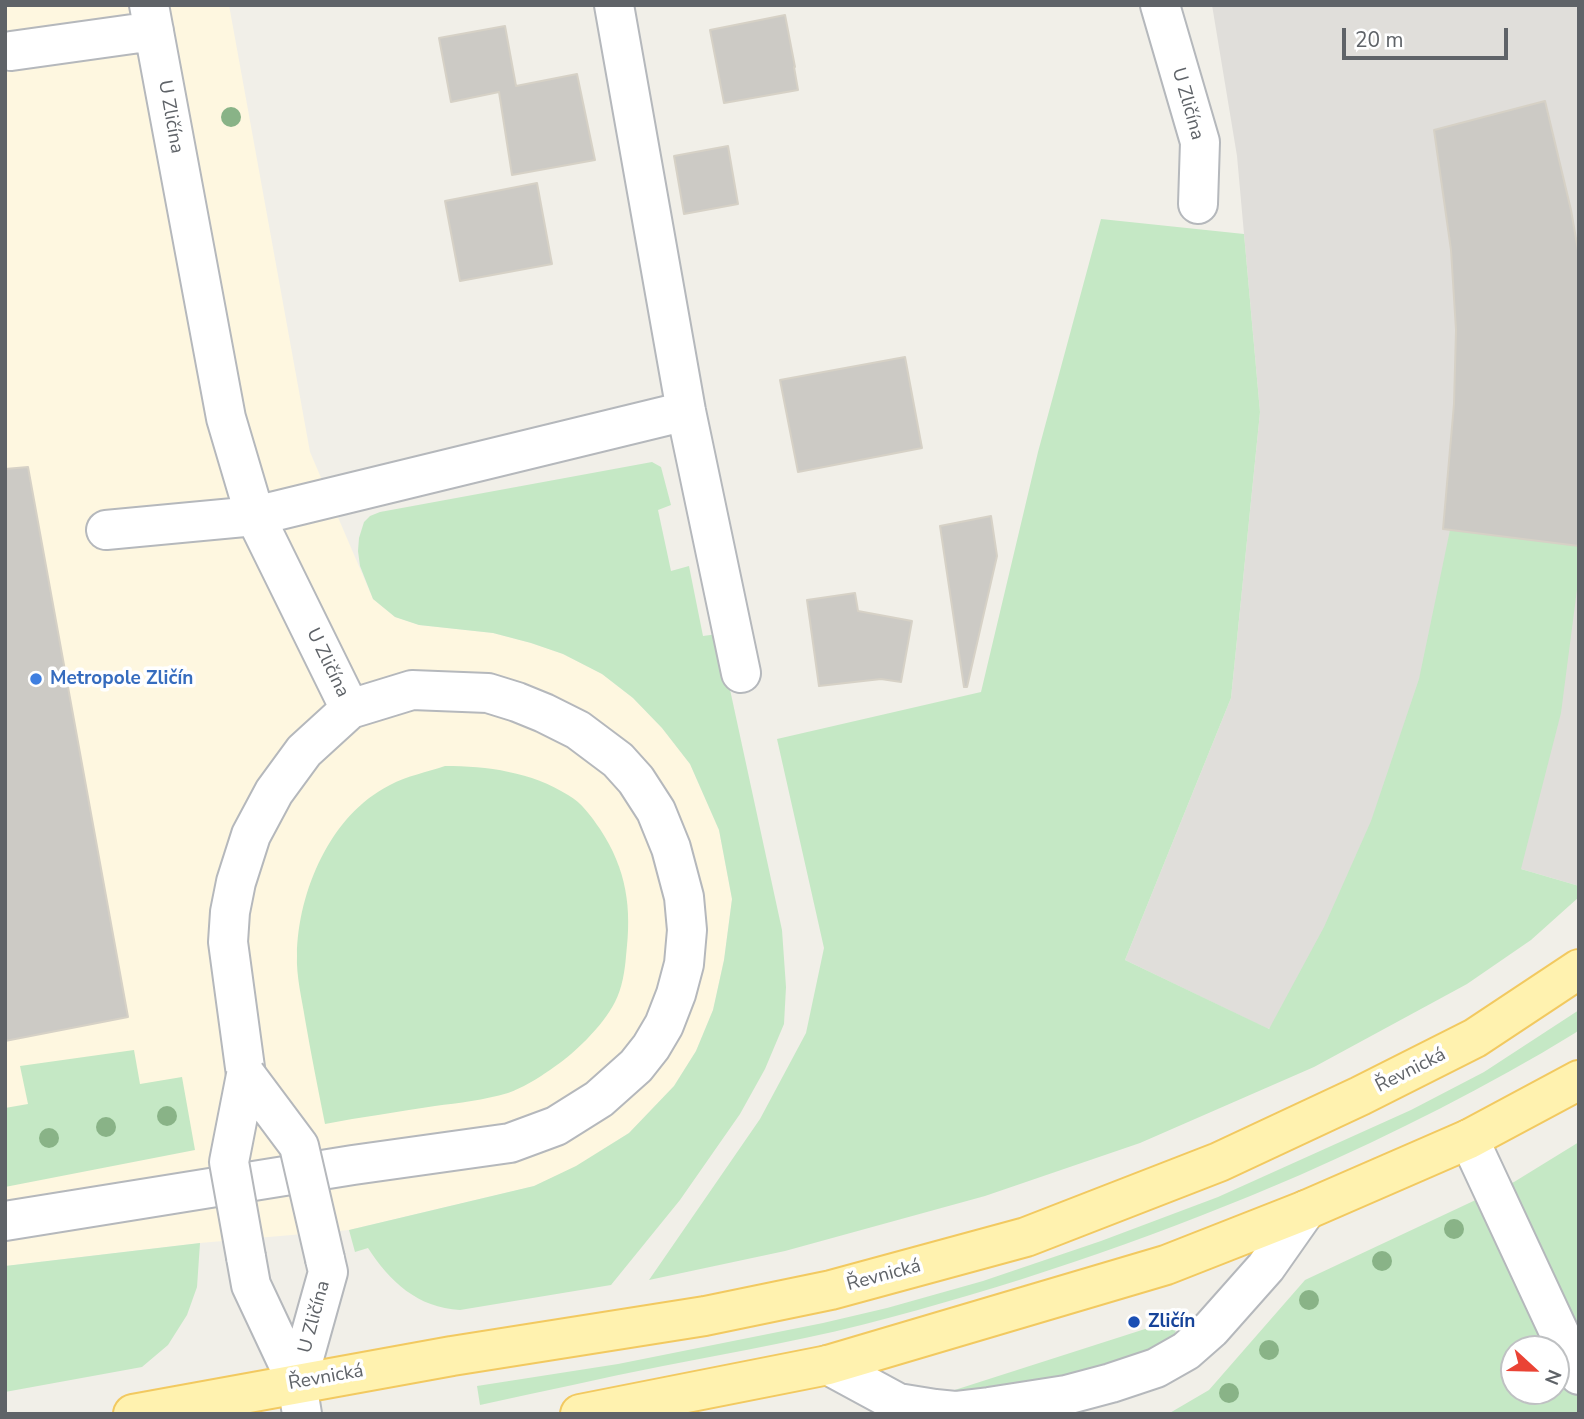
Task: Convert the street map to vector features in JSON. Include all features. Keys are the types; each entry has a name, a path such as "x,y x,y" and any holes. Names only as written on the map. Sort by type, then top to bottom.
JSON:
{"main road":[{"name":"Řevnická","path":"133,1414 300,1398 452,1356 705,1316 831,1290 1026,1237 1219,1162 1360,1096 1475,1038 1579,970"},
{"path":"580,1414 828,1365 1166,1265 1306,1210 1469,1139 1579,1080"}],"street":[{"path":"614,5 686,411 741,673"},
{"name":"U Zličína","path":"1160,5 1200,142 1199,204"},
{"path":"11,51 152,18"},
{"name":"U Zličína","path":"152,18 226,418 255,516 350,709 304,751 274,792 251,835 236,882 230,912 228,942 246,1075 229,1162 251,1285 300,1398"},
{"path":"106,530 255,516 686,411"},
{"path":"5,1221 353,1165 510,1143 556,1126 599,1099 636,1066 651,1047 677,994 684,964 687,930 684,897 671,848 656,811 636,780 618,760 579,730 517,702 488,693 412,690 350,709"},
{"name":"U Zličína","path":"246,1075 299,1146 328,1272 300,1398"},
{"path":"1469,1139 1579,1375"},
{"path":"828,1365 898,1403 954,1411 1066,1395 1123,1380 1156,1368 1186,1351 1211,1329 1266,1267 1306,1210"}],"shaded area":[{"name":"Metropole Zličín","path":"5,5 229,5 310,452 373,599 395,617 419,625 493,633 531,643 563,654 602,674 633,698 662,728 690,764 719,830 732,899 724,960 713,1010 696,1051 674,1086 629,1133 576,1167 534,1186 349,1230 200,1243 5,1266"},
{"path":"1212,5 1579,5 1579,886 1521,869 1268,1029 1125,960 1231,698 1260,412 1237,156"}],"green space":[{"path":"1101,219 1244,234 1260,412 1231,698 1125,960 1269,1029 1324,927 1371,821 1419,679 1450,530 1579,546 1579,574 1561,713 1521,869 1579,886 1579,897 1531,940 1467,984 1314,1067 1140,1143 985,1196 785,1251 649,1280 760,1119 806,1033 824,948 777,739 981,692 1038,452"},
{"path":"652,462 661,467 671,505 658,510 671,571 689,566 703,636 718,634 782,930 786,987 784,1024 765,1069 740,1114 680,1200 611,1285 460,1310 445,1308 406,1291 385,1271 368,1248 355,1252 349,1230 534,1186 576,1166 629,1133 674,1086 696,1051 713,1010 724,960 732,899 719,830 690,764 662,728 633,698 602,674 563,654 531,643 493,633 419,625 395,617 373,599 360,566 359,538 364,522 380,512"},
{"path":"445,766 493,769 540,781 573,798 590,815 616,859 628,906 628,938 620,991 603,1021 578,1048 519,1089 481,1099 325,1124 297,963 299,931 311,881 334,835 350,815 369,798 397,782"},
{"path":"1579,1010 1579,1030 1474,1091 1300,1175 1150,1235 996,1287 863,1325 480,1405 477,1386 618,1364 823,1323 983,1281 1101,1241 1218,1197 1411,1110 1484,1072"},
{"path":"134,1050 140,1084 182,1077 195,1150 5,1187 5,1108 28,1104 20,1066"},
{"path":"1579,1142 1579,1414 1168,1414 1209,1390 1305,1280 1514,1182"},
{"path":"200,1243 197,1287 187,1315 168,1345 142,1367 5,1392 5,1266"},
{"path":"1170,1321 1176,1329 1171,1341 1102,1372 936,1396"}],"building":[{"path":"785,15 798,90 724,103 710,30"},
{"path":"505,26 516,86 577,74 595,160 512,175 499,92 451,102 439,38"},
{"path":"1545,101 1579,256 1579,546 1443,529 1454,404 1456,330 1451,250 1434,130"},
{"path":"728,146 738,204 684,214 674,156"},
{"path":"537,183 552,264 460,281 445,201"},
{"path":"905,357 922,448 798,472 780,380"},
{"name":"Metropole Zličín","path":"28,467 128,1017 5,1041 5,469"},
{"path":"991,516 997,556 967,687 964,687 940,526"},
{"path":"855,593 858,611 912,621 901,682 881,679 819,686 807,600"}],"place":[{"name":"Metropole Zličín","path":"36,679"},
{"name":"Zličín","path":"1134,1322"}]}
